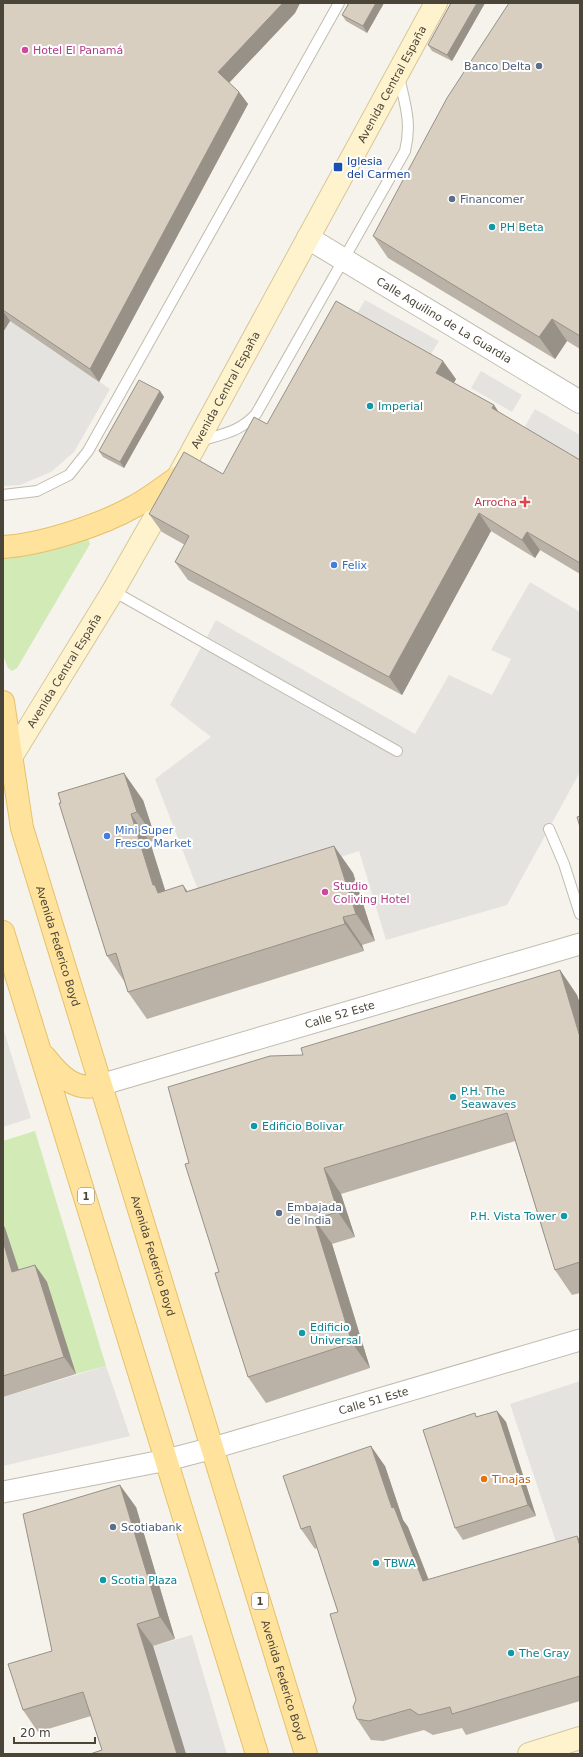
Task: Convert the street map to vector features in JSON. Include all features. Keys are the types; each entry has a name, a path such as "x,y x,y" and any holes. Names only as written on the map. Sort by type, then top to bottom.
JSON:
{"main road":[{"name":"Avenida Central España","path":"7,763 113,591 178,478 436,3"},
{"path":"3,547 43,541 85,528 134,507 178,478"},
{"name":"1","path":"3,702 7,763"},
{"name":"Avenida Federico Boyd","path":"7,763 22,828 306,1754"},
{"name":"1","path":"3,932 42,1053 258,1754"},
{"path":"42,1053 58,1074 68,1082 91,1088 100,1085"},
{"path":"529,1754 580,1738"}],"street":[{"name":"Calle Aquilino de La Guardia","path":"308,238 580,402"},
{"name":"Calle 52 Este","path":"100,1085 580,944"},
{"name":"Calle 51 Este","path":"3,1492 167,1460 213,1448 580,1340"}],"lane":[{"path":"3,495 37,491 69,475 88,451 339,3"},
{"path":"197,442 232,432 246,425 256,414 343,258 405,151 409,135 409,118 398,71"},
{"path":"113,591 397,751"},
{"path":"550,830 564,864 580,914"}],"green space":[{"path":"88,538 90,544 17,668 12,671 8,668 3,655 3,555"},
{"path":"35,1131 106,1366 76,1374 47,1282 25,1289 5,1228 3,1228 3,1141"}],"shaded area":[{"path":"365,300 439,341 428,359 355,317"},
{"path":"10,321 110,389 74,452 51,472 20,485 3,486 3,332"},
{"path":"481,371 522,395 512,412 471,388"},
{"path":"535,409 580,435 580,461 524,428"},
{"path":"530,582 580,612 580,772 507,905 386,940 359,851 203,903 155,779 211,737 170,705 216,620 415,734 449,675 492,695 511,659 491,650"},
{"path":"3,1028 31,1118 3,1127"},
{"path":"106,1366 130,1436 3,1466 3,1397"},
{"path":"580,1381 580,1547 560,1554 510,1404"},
{"path":"192,1635 227,1754 186,1754 153,1646"}],"building":[{"path":"3,3 283,3 218,72 239,92 90,369 3,310"},
{"path":"349,3 376,3 363,26 342,15"},
{"path":"451,3 477,3 447,55 428,45"},
{"path":"509,3 580,3 580,336 552,319 539,337 373,236 447,98"},
{"path":"336,301 443,361 436,373 494,405 492,408 580,460 580,563 527,532 522,540 479,513 389,677 175,562 189,536 149,514 184,452 223,474 254,417 267,424"},
{"path":"139,380 160,391 120,462 99,451"},
{"name":"Studio Coliving Hotel","path":"124,773 137,812 131,814 153,885 155,885 158,893 183,885 186,892 334,846 356,914 343,917 345,924 128,992 116,953 107,956 59,803 61,803 58,793"},
{"path":"580,816 580,827 577,817"},
{"path":"560,970 580,1037 580,1262 555,1270 507,1113 324,1168 338,1212 314,1219 352,1343 248,1377 215,1273 219,1272 185,1164 189,1163 168,1087 270,1056 303,1055 301,1048"},
{"path":"3,1241 12,1272 35,1265 64,1357 3,1376"},
{"name":"Tinajas","path":"497,1411 528,1505 455,1528 423,1430 475,1413 476,1417"},
{"path":"371,1446 392,1508 394,1507 423,1581 577,1536 580,1547 580,1676 452,1714 450,1707 419,1715 410,1709 369,1721 357,1719 353,1707 356,1700 330,1614 338,1612 310,1526 301,1529 283,1476"},
{"path":"120,1485 160,1617 137,1624 177,1754 90,1754 102,1750 83,1692 23,1710 8,1664 52,1651 23,1514"}],"place":[{"name":"Hotel El Panamá","path":"25,50"},
{"name":"Banco Delta","path":"539,66"},
{"name":"Iglesia del Carmen","path":"338,167"},
{"name":"Financomer","path":"452,199"},
{"name":"PH Beta","path":"492,227"},
{"name":"Imperial","path":"370,406"},
{"name":"Arrocha","path":"525,502"},
{"name":"Felix","path":"334,565"},
{"name":"Mini Super Fresco Market","path":"107,836"},
{"name":"Studio Coliving Hotel","path":"325,892"},
{"name":"P.H. The Seawaves","path":"453,1097"},
{"name":"Edificio Bolivar","path":"254,1126"},
{"name":"Embajada de India","path":"279,1213"},
{"name":"P.H. Vista Tower","path":"564,1216"},
{"name":"Edificio Universal","path":"302,1333"},
{"name":"Tinajas","path":"484,1479"},
{"name":"Scotiabank","path":"113,1527"},
{"name":"TBWA","path":"376,1563"},
{"name":"Scotia Plaza","path":"103,1580"},
{"name":"The Gray","path":"511,1653"}]}
